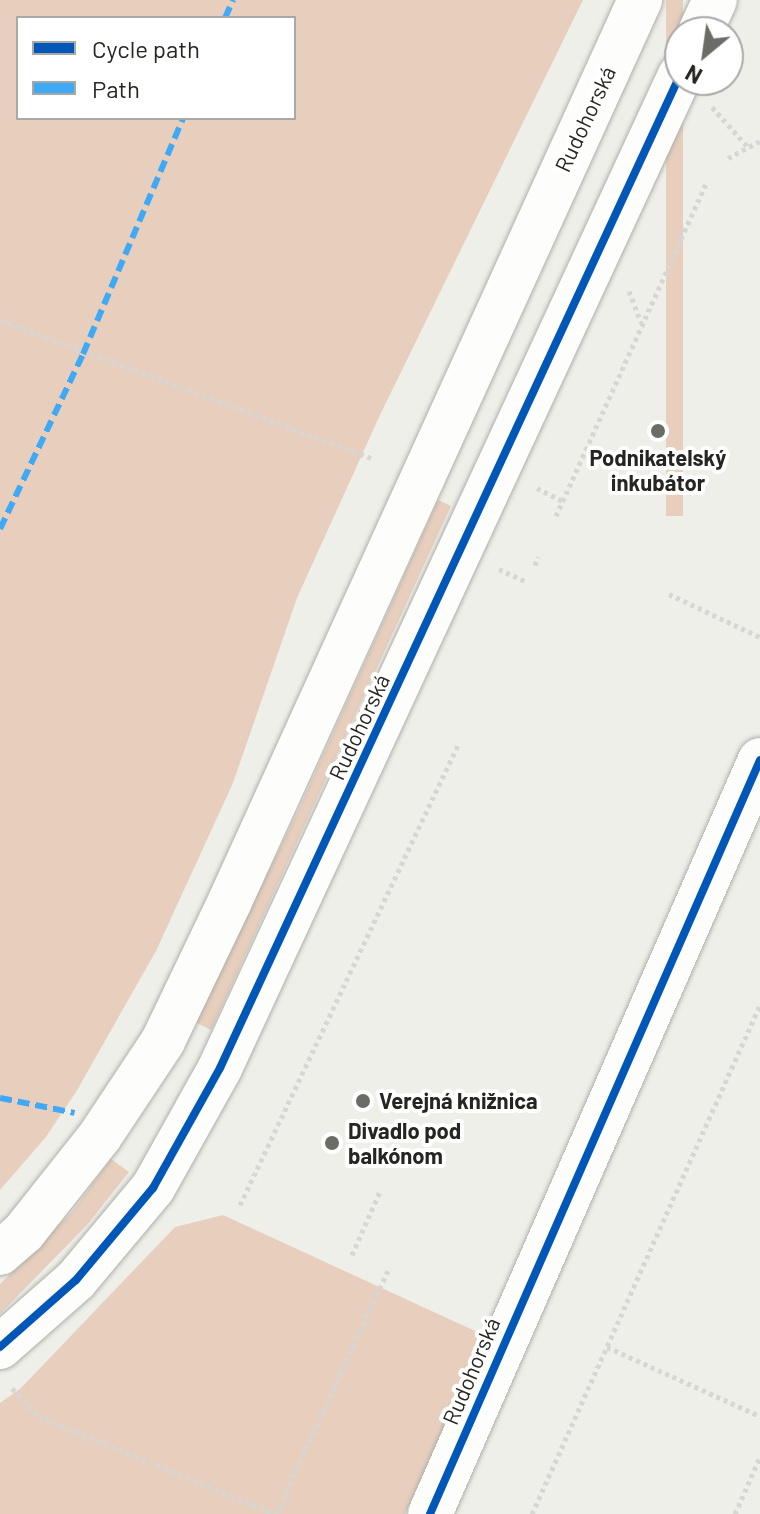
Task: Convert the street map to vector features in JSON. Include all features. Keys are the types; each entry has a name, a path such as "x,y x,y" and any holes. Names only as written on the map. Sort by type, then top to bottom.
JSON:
{"street":[{"name":"Rudohorská","path":"0,1253 24,1232 100,1136 163,1041 237,887 640,0"},
{"name":"Rudohorská","path":"5,1367 153,1188 220,1068 691,96"},
{"name":"Rudohorská","path":"430,1514 760,760"}],"path":[{"path":"700,96 748,147"},
{"path":"728,158 760,141"},
{"path":"556,516 707,182"},
{"path":"0,320 374,459"},
{"path":"534,486 563,501"},
{"path":"535,565 538,557"},
{"path":"496,567 527,582"},
{"path":"669,594 760,637"},
{"path":"240,1205 458,745"},
{"path":"532,1514 760,1005"},
{"path":"352,1255 381,1189"},
{"path":"5,1367 38,1416 276,1514 388,1271"},
{"path":"607,1347 760,1416"},
{"path":"735,1514 760,1457"}],"shaded area":[{"path":"0,0 583,0 380,415 297,598 233,783 156,951 76,1092 46,1137 0,1190"},
{"path":"666,0 683,0 683,16 666,16"},
{"path":"666,96 683,96 683,516 666,516"},
{"path":"438,500 451,506 211,1030 195,1022 299,809"},
{"path":"111,1159 129,1172 87,1225 0,1314 0,1284 72,1212"},
{"path":"223,1215 486,1336 405,1514 0,1514 0,1403 21,1388 175,1227"}],"marked path":[{"path":"226,16 233,0"},
{"path":"0,529 83,354 182,120"},
{"path":"0,1098 75,1113"}],"cycle path":[{"path":"0,1347 76,1280 153,1188 220,1068 670,96"},
{"path":"430,1514 760,760"}],"place":[{"name":"Podnikatelský inkubátor","path":"658,431"},
{"name":"Verejná knižnica","path":"363,1101"},
{"name":"Divadlo pod balkónom","path":"332,1143"}]}
